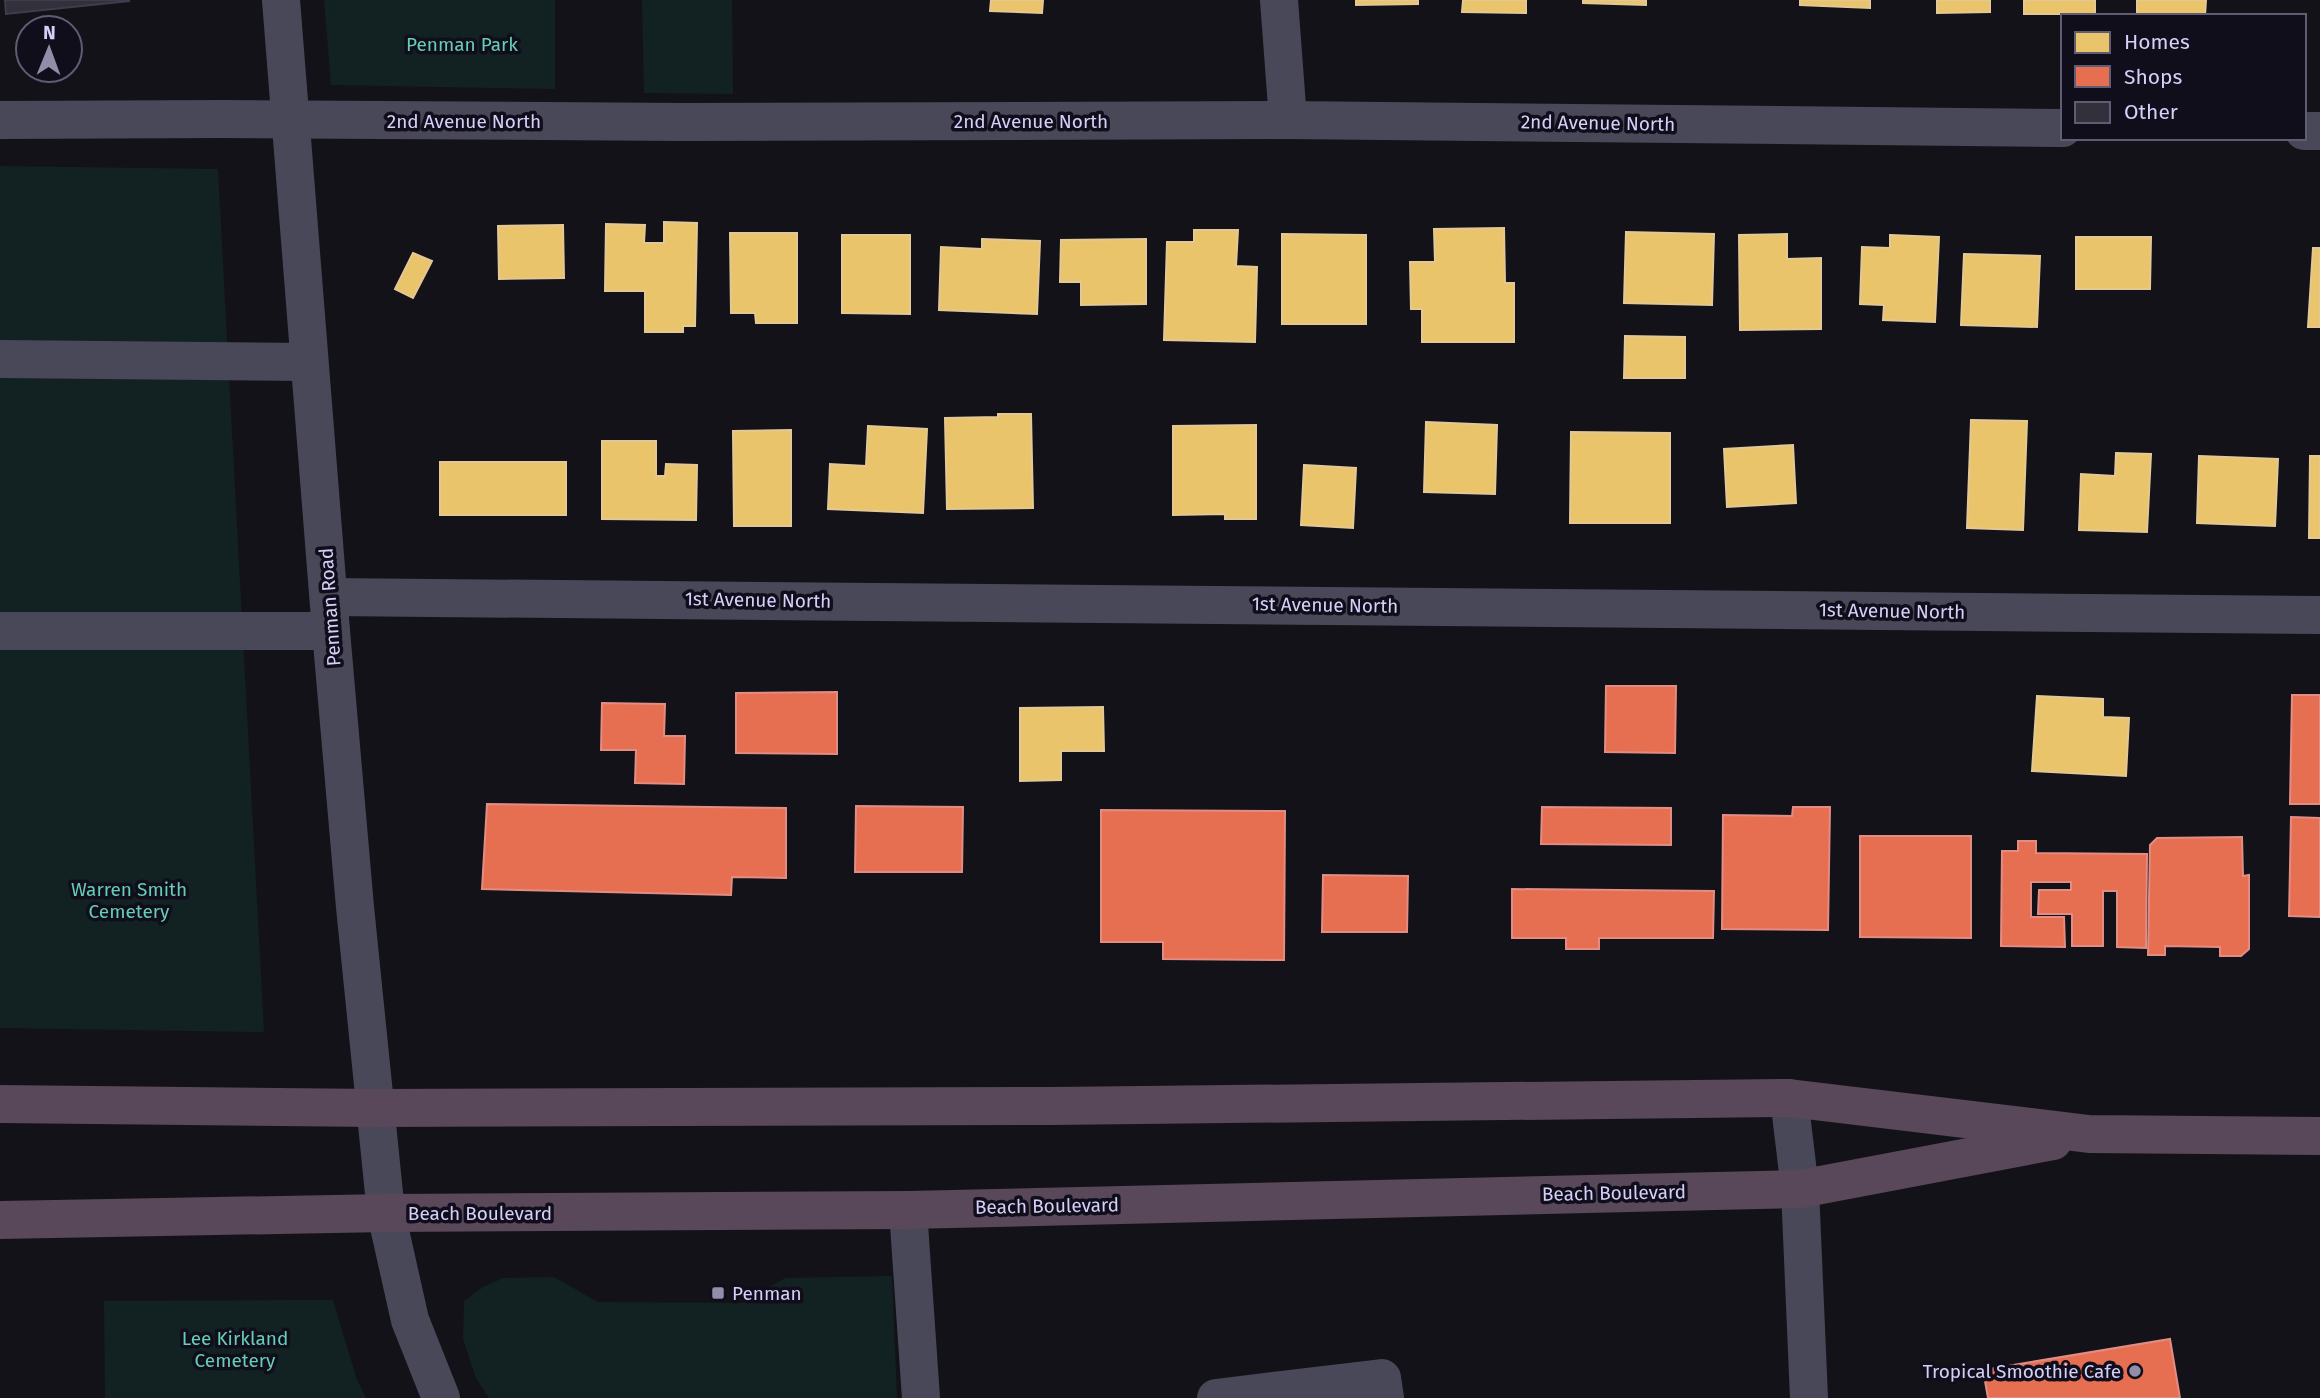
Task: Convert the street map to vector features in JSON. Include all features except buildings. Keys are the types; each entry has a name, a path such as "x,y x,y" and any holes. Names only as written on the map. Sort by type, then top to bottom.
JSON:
{"highway":[{"path":"0,1104 375,1108 1052,1106 1789,1098 2089,1134 2320,1136"},
{"name":"Beach Boulevard","path":"0,1220 386,1213 908,1210 1800,1189 2089,1134"}],"street":[{"name":"Penman Road","path":"281,0 355,907 386,1213 410,1321 441,1398"},
{"path":"1279,0 1288,120"},
{"name":"2nd Avenue North","path":"0,120 1288,120 2061,128"},
{"path":"0,359 309,362"},
{"name":"1st Avenue North","path":"0,631 330,614 723,599 2320,615"},
{"path":"1789,1098 1800,1189 1810,1398"},
{"path":"908,1210 921,1398"},
{"path":"1216,1398 1382,1378 1385,1398"}],"green space":[{"name":"Penman Park","path":"324,0 555,0 555,89 331,85"},
{"path":"642,0 732,0 733,94 644,93"},
{"name":"Warren Smith Cemetery","path":"0,166 218,169 264,1032 0,1028"},
{"path":"892,1276 897,1398 489,1398 476,1378 463,1339 464,1301 483,1287 503,1278 554,1277 598,1302 743,1303 785,1278"},
{"name":"Lee Kirkland Cemetery","path":"333,1300 357,1380 366,1398 105,1398 104,1301"}],"place":[{"name":"Penman","path":"718,1293"},
{"name":"Tropical Smoothie Cafe","path":"2135,1371"}]}
